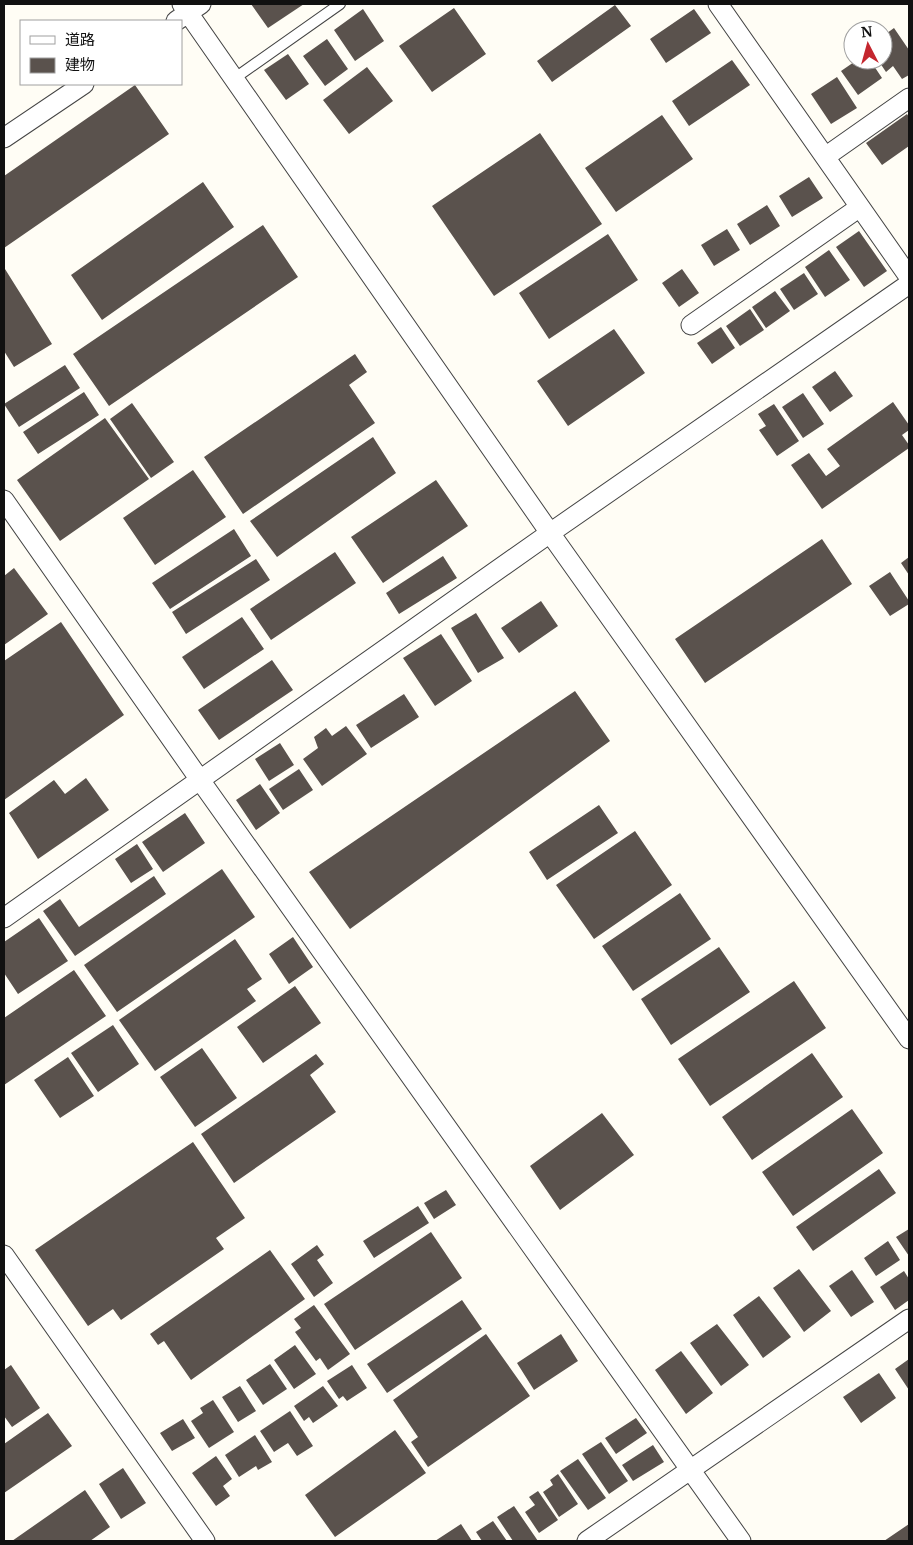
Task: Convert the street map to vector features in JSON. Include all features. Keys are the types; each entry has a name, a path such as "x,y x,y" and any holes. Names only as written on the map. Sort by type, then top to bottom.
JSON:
{"street":[{"path":"718,4 909,277"},
{"path":"187,10 550,533 909,1039"},
{"path":"4,138 83,85"},
{"path":"825,157 909,98"},
{"path":"691,325 860,207"},
{"path":"4,918 550,533 909,284"},
{"path":"4,500 200,780 741,1541"},
{"path":"4,1256 205,1541"},
{"path":"587,1541 909,1319"}],"lane":[{"path":"235,78 340,4"}],"building":[{"path":"251,4 304,4 268,28"},
{"path":"615,5 631,26 552,82 537,61"},
{"path":"454,8 486,54 432,92 399,46"},
{"path":"363,9 384,41 355,61 334,30"},
{"path":"694,9 711,33 666,63 650,39"},
{"path":"893,29 909,50 909,75 902,79 893,66"},
{"path":"327,39 348,69 325,86 303,56"},
{"path":"288,54 309,84 286,100 264,70"},
{"path":"732,60 750,85 689,126 672,101"},
{"path":"367,67 393,101 349,134 323,100"},
{"path":"877,70 882,78 858,95 841,71"},
{"path":"837,77 857,108 831,124 811,94"},
{"path":"135,85 169,134 4,248 4,176"},
{"path":"907,114 909,117 909,146 882,165 866,143"},
{"path":"662,115 693,159 616,212 585,168"},
{"path":"540,133 602,224 494,296 432,206"},
{"path":"809,177 823,198 792,217 779,196"},
{"path":"203,182 234,227 102,320 71,275"},
{"path":"767,205 780,226 750,245 737,224"},
{"path":"263,225 298,277 109,406 73,354"},
{"path":"727,229 740,250 714,266 701,245"},
{"path":"859,231 887,271 864,287 836,247"},
{"path":"608,234 638,280 549,339 519,293"},
{"path":"829,250 850,280 825,297 805,267"},
{"path":"5,269 52,344 14,367 4,351"},
{"path":"682,269 699,293 679,307 662,283"},
{"path":"804,273 818,294 794,310 780,289"},
{"path":"775,291 790,311 766,328 752,307"},
{"path":"750,309 764,330 740,346 726,326"},
{"path":"721,327 735,348 712,364 697,343"},
{"path":"614,329 645,373 568,426 537,381"},
{"path":"355,354 367,372 349,385 375,423 243,514 204,457"},
{"path":"65,365 80,388 19,427 4,404"},
{"path":"835,371 853,396 830,412 812,387"},
{"path":"84,392 99,415 38,454 23,432"},
{"path":"803,393 824,424 803,438 782,407"},
{"path":"893,402 909,425 909,430 902,435 909,448 822,509 791,465 809,453 826,476 840,466 827,449"},
{"path":"132,403 174,462 151,478 110,419"},
{"path":"774,404 799,441 777,456 759,430 766,426 758,414"},
{"path":"105,418 149,479 60,541 17,480"},
{"path":"373,437 396,473 277,557 250,521"},
{"path":"193,470 226,517 155,565 123,518"},
{"path":"436,480 468,526 383,583 351,537"},
{"path":"234,529 251,556 170,609 152,583"},
{"path":"822,539 852,584 705,683 675,639"},
{"path":"335,552 356,583 271,640 250,609"},
{"path":"443,556 457,578 399,614 386,593"},
{"path":"909,557 909,575 901,563"},
{"path":"256,559 270,580 186,634 172,612"},
{"path":"14,568 48,614 4,645 4,576"},
{"path":"890,572 909,601 909,604 890,616 869,586"},
{"path":"541,601 558,626 519,653 501,628"},
{"path":"476,613 504,658 478,673 451,628"},
{"path":"242,617 264,649 204,689 182,657"},
{"path":"61,622 124,715 4,800 4,661"},
{"path":"441,634 472,681 435,706 403,658"},
{"path":"272,660 293,690 219,740 198,710"},
{"path":"575,691 610,741 350,929 309,872"},
{"path":"404,694 419,717 371,748 356,725"},
{"path":"346,726 367,754 322,786 303,759 318,748 314,737 326,728 332,736"},
{"path":"280,743 294,765 269,781 255,759"},
{"path":"299,769 313,790 283,810 269,789"},
{"path":"86,778 109,810 38,859 9,813 54,780 65,794"},
{"path":"260,784 280,813 256,830 236,800"},
{"path":"599,805 618,833 547,880 529,852"},
{"path":"185,813 205,843 163,872 142,842"},
{"path":"635,831 672,885 594,939 556,885"},
{"path":"137,844 153,869 131,883 115,859"},
{"path":"222,869 255,917 117,1012 84,965"},
{"path":"154,876 166,894 75,956 43,911 60,899 79,927"},
{"path":"680,893 711,939 633,991 602,946"},
{"path":"39,918 68,961 18,994 4,973 4,942"},
{"path":"293,937 313,967 289,984 269,954"},
{"path":"235,939 262,979 247,989 256,1001 155,1071 119,1020"},
{"path":"719,947 750,992 671,1045 641,999"},
{"path":"74,970 106,1016 4,1085 4,1018"},
{"path":"794,981 826,1028 710,1106 678,1059"},
{"path":"295,986 321,1023 263,1063 237,1027"},
{"path":"113,1025 139,1064 98,1092 71,1053"},
{"path":"202,1048 237,1098 195,1127 160,1077"},
{"path":"812,1053 843,1097 752,1160 722,1117"},
{"path":"316,1054 324,1064 310,1075 336,1112 234,1183 201,1134"},
{"path":"68,1057 94,1096 60,1118 34,1080"},
{"path":"852,1109 883,1153 793,1216 762,1172"},
{"path":"602,1113 634,1155 560,1210 530,1166"},
{"path":"193,1142 245,1218 216,1238 224,1249 121,1320 113,1309 88,1326 35,1250"},
{"path":"879,1169 896,1193 813,1251 796,1227"},
{"path":"446,1190 456,1205 434,1219 424,1203"},
{"path":"418,1206 429,1223 374,1258 363,1241"},
{"path":"909,1229 909,1256 896,1237"},
{"path":"431,1232 462,1278 355,1350 324,1304"},
{"path":"888,1241 900,1260 876,1276 864,1258"},
{"path":"317,1245 324,1255 317,1260 333,1283 314,1297 291,1264"},
{"path":"270,1250 305,1299 191,1380 164,1341 158,1345 150,1334"},
{"path":"799,1269 831,1311 804,1332 773,1288"},
{"path":"852,1270 874,1302 851,1317 829,1286"},
{"path":"904,1271 909,1279 909,1300 895,1310 880,1287"},
{"path":"759,1296 791,1337 763,1358 733,1315"},
{"path":"462,1300 482,1329 387,1393 367,1364"},
{"path":"314,1305 350,1354 328,1370 320,1358 316,1361 295,1332 301,1328 294,1319"},
{"path":"717,1324 749,1365 721,1386 690,1343"},
{"path":"486,1334 530,1396 428,1467 411,1442 418,1437 393,1400"},
{"path":"561,1334 578,1361 534,1390 517,1363"},
{"path":"295,1345 316,1374 294,1389 274,1360"},
{"path":"681,1351 713,1393 686,1414 655,1370"},
{"path":"909,1359 909,1390 895,1369"},
{"path":"270,1364 287,1389 263,1405 246,1380"},
{"path":"11,1365 40,1408 12,1427 4,1416 4,1370"},
{"path":"352,1365 367,1388 347,1401 343,1396 339,1399 327,1381"},
{"path":"879,1373 896,1398 861,1423 843,1397"},
{"path":"240,1386 256,1411 238,1422 222,1397"},
{"path":"323,1386 338,1406 313,1423 309,1417 304,1421 294,1406"},
{"path":"213,1400 234,1432 209,1448 191,1421 203,1413 200,1408"},
{"path":"290,1411 313,1446 297,1456 288,1443 274,1452 260,1431"},
{"path":"48,1413 72,1446 4,1493 4,1444"},
{"path":"636,1418 647,1433 616,1454 605,1438"},
{"path":"183,1419 195,1438 172,1451 160,1433"},
{"path":"395,1430 426,1473 335,1537 305,1495"},
{"path":"255,1435 272,1462 258,1470 256,1466 239,1477 225,1455"},
{"path":"601,1442 628,1481 609,1494 582,1454"},
{"path":"653,1445 664,1462 633,1481 622,1465"},
{"path":"216,1456 232,1479 223,1486 230,1496 216,1506 192,1473"},
{"path":"578,1459 606,1498 588,1510 560,1471"},
{"path":"123,1468 146,1503 121,1519 99,1484"},
{"path":"558,1474 578,1504 559,1517 543,1492 553,1485 550,1480"},
{"path":"85,1490 110,1527 90,1541 12,1541"},
{"path":"538,1491 558,1520 539,1533 525,1512 535,1505 529,1497"},
{"path":"514,1506 538,1541 513,1541 497,1517"},
{"path":"493,1521 507,1541 482,1541 476,1532"},
{"path":"461,1524 472,1541 435,1541"},
{"path":"909,1524 909,1541 884,1541"}]}
